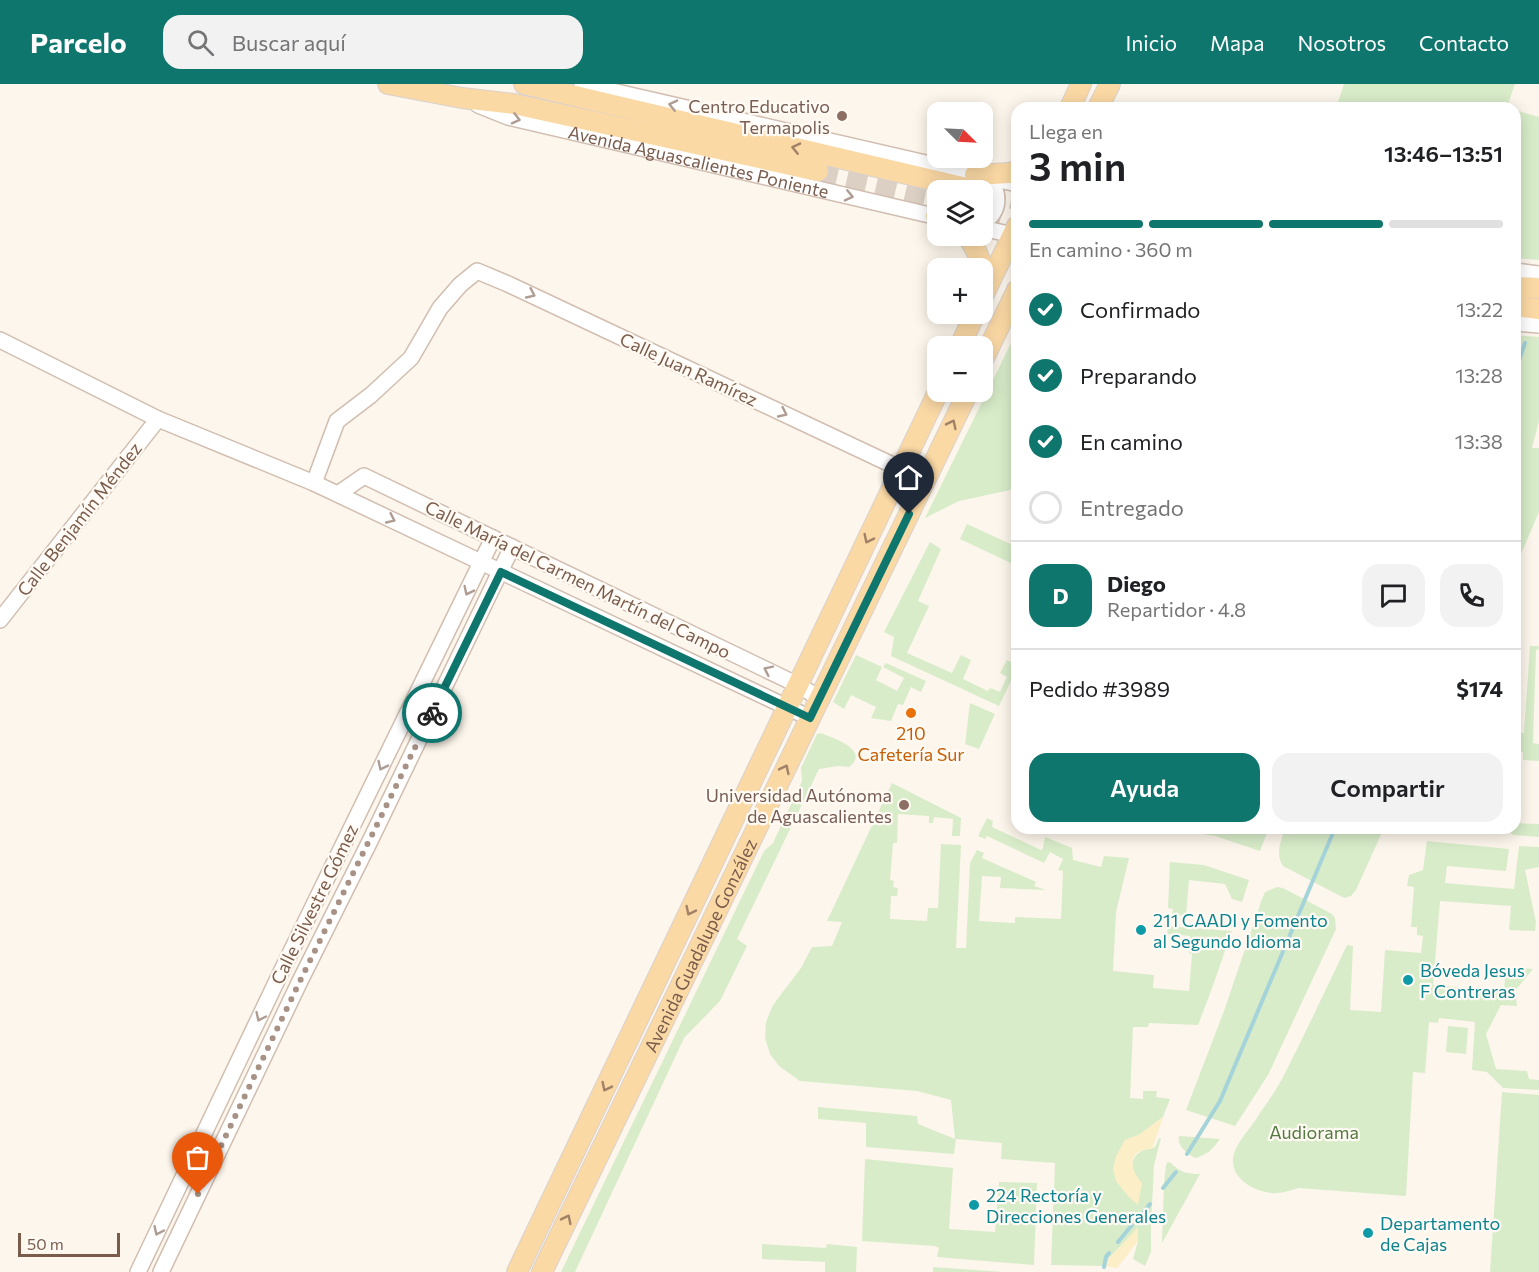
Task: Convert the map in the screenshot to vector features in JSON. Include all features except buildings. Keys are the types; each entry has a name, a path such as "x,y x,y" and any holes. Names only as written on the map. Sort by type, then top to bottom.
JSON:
{"main road":[{"name":"Avenida Aguascalientes Poniente","path":"388,84 462,98 514,104 818,171"},
{"name":"Avenida Aguascalientes Poniente","path":"524,84 974,180"},
{"path":"1073,102 1081,84"},
{"path":"1101,102 1110,84"},
{"path":"983,180 1011,172"},
{"path":"993,278 1011,242"},
{"path":"1521,287 1539,288"},
{"path":"993,340 1011,304"},
{"path":"1521,307 1539,309"},
{"name":"Avenida Guadalupe González","path":"517,1272 933,402"},
{"name":"Avenida Guadalupe González","path":"542,1272 963,402"}],"street":[{"name":"Avenida Aguascalientes Poniente","path":"582,84 975,180"},
{"name":"Avenida Aguascalientes Poniente","path":"462,98 508,117 927,215"},
{"name":"Avenida Aguascalientes Poniente","path":"993,182 1011,184"},
{"path":"993,188 997,203 993,213"},
{"path":"993,229 1011,231"},
{"name":"Calle Juan Ramírez","path":"314,483 337,421 371,395 411,358 440,308 460,285 477,271 901,469"},
{"path":"1521,272 1539,274"},
{"path":"1521,324 1539,325"},
{"name":"Calle María del Carmen Martín del Campo","path":"0,340 158,419 338,494 810,718"},
{"name":"Calle Benjamín Méndez","path":"0,620 158,419"},
{"name":"Calle María del Carmen Martín del Campo","path":"338,494 364,476 798,685 819,698"},
{"name":"Calle Silvestre Gómez","path":"138,1272 281,972 493,538"},
{"name":"Calle Silvestre Gómez","path":"162,1272 300,981 512,548"},
{"path":"414,700 434,709"}],"green space":[{"path":"1344,84 1515,84 1509,102 1338,102"},
{"path":"1521,112 1539,117 1539,260 1521,258"},
{"path":"1521,336 1539,337 1539,421 1532,448 1539,448 1539,512 1521,554"},
{"path":"1011,343 1011,490 959,501 925,518 982,402 993,402 993,380"},
{"path":"967,524 1011,544 1011,563 960,539"},
{"path":"930,542 941,549 918,601 929,606 907,653 952,673 961,655 971,660 963,679 988,691 990,688 1000,692 1007,677 1000,673 1007,660 1011,662 1011,681 999,706 891,656 894,637 884,632"},
{"path":"1530,646 1539,646 1536,650 1533,743 1539,744 1539,761 1523,760 1521,733 1524,733"},
{"path":"856,655 882,667 876,680 897,691 904,678 883,667 886,663 926,681 921,692 911,687 903,705 898,704 891,721 871,718 876,707 851,695 844,709 833,702"},
{"path":"970,703 995,714 979,749 965,744"},
{"path":"821,733 841,741 853,750 856,755 855,761 849,767 819,769 737,939 747,946 720,1001 684,1038 575,1272 561,1272 764,851 773,843 802,781 801,768 817,734"},
{"path":"892,783 961,818 960,836 952,836 953,819 934,817 933,823 929,823 929,816 898,814 897,843 893,843 890,880 894,881 893,887 898,888 897,896 891,896 890,919 927,921 928,908 938,908 941,844 961,845 956,948 966,948 970,863 977,850 984,853 982,858 1036,882 1034,886 1046,890 1000,888 1001,877 982,876 979,921 1015,923 1015,917 1061,919 1063,871 1058,870 1063,859 1050,852 1044,863 987,836 985,839 978,836 987,818 993,821 992,827 1041,850 1045,837 1072,848 1073,860 1101,867 1104,856 1129,858 1116,912 1113,971 1154,975 1153,988 1189,991 1192,954 1189,953 1190,936 1167,934 1168,926 1232,931 1198,1025 1149,1023 1148,1027 1133,1027 1130,1098 1143,1099 1143,1091 1157,1091 1156,1097 1170,1099 1163,1117 1139,1135 1125,1140 1138,1198 1141,1183 1134,1172 1132,1163 1142,1151 1155,1147 1161,1138 1154,1165 1151,1252 1145,1266 1133,1259 1138,1241 1138,1228 1108,1259 1106,1266 1051,1265 1055,1163 1001,1159 1002,1143 956,1139 954,1154 866,1147 866,1123 818,1119 818,1107 917,1116 918,1124 955,1139 951,1100 917,1091 800,1081 779,1066 770,1054 765,1038 766,1022 773,1005 801,968 812,947 832,946 842,922 827,921"},
{"path":"1521,823 1539,824 1539,837 1513,835 1521,834"},
{"path":"1203,834 1267,834 1260,851"},
{"path":"1283,834 1381,834 1356,890 1351,896 1344,898 1283,866 1279,857"},
{"name":"Audiorama","path":"1427,841 1509,849 1506,871 1447,866 1445,883 1514,889 1519,846 1539,847 1539,867 1525,870 1536,922 1535,931 1509,930 1511,906 1440,901 1433,985 1504,991 1506,967 1533,969 1515,991 1517,1006 1501,1005 1486,1034 1496,1069 1527,1071 1529,1079 1539,1080 1539,1090 1503,1088 1487,1072 1472,1070 1475,1022 1439,1018 1438,1023 1429,1022 1425,1073 1413,1072 1406,1196 1298,1188 1281,1193 1271,1193 1251,1187 1236,1173 1233,1160 1236,1148 1280,1082 1347,945 1353,946 1350,1010 1381,1012 1385,950 1421,953 1423,936 1417,935 1417,927 1411,927 1414,887 1407,886 1409,875 1423,870"},
{"path":"1170,862 1204,865 1249,880 1242,902 1232,899 1225,884 1189,880 1186,916 1172,914 1173,909 1168,908"},
{"path":"1277,887 1332,914 1335,918 1336,929 1268,1075 1235,1126 1186,1110 1224,1011 1262,899 1265,892"},
{"path":"1448,1026 1468,1028 1466,1054 1446,1052"},
{"path":"1502,1092 1539,1095 1539,1272 1490,1272"},
{"path":"1179,1136 1220,1139 1209,1151 1195,1158 1181,1146"},
{"path":"865,1159 953,1168 949,1229 995,1232 999,1182 1037,1183 1034,1265 937,1257 939,1248 935,1246 862,1241"},
{"path":"1168,1162 1184,1172 1200,1174 1162,1243 1164,1183"},
{"path":"762,1244 826,1248 827,1244 857,1247 856,1272 825,1272 825,1262 762,1259"},
{"path":"933,1267 1003,1272 933,1272"}],"sand":[{"path":"1163,1117 1152,1149 1143,1150 1134,1157 1134,1170 1142,1183 1138,1205 1116,1181 1113,1169 1116,1156 1125,1140 1139,1135"},
{"path":"1138,1227 1138,1241 1117,1268 1106,1266 1108,1260"}],"waterway":[{"path":"1521,355 1525,343"},
{"path":"1187,1154 1220,1101 1332,834"},
{"path":"1163,1188 1176,1172"},
{"path":"1144,1212 1150,1204"},
{"path":"1118,1242 1132,1225"},
{"path":"1104,1267 1109,1253"}],"tunnel":[{"path":"818,171 927,196"},
{"path":"993,195 1011,199"},
{"path":"993,213 1011,217"}],"way so far":[{"path":"198,1194 432,713"}],"place":[{"name":"Centro Educativo Termapolis","path":"842,116"},
{"name":"210 Cafetería Sur","path":"911,713"},
{"name":"Universidad Autónoma de Aguascalientes","path":"904,805"},
{"name":"211 CAADI y Fomento al Segundo Idioma","path":"1141,930"},
{"name":"Bóveda Jesus F Contreras","path":"1408,980"},
{"name":"224 Rectoría y Direcciones Generales","path":"974,1205"},
{"name":"Departamento de Cajas","path":"1368,1233"}],"route":[{"path":"432,713 501,572 810,718 909,514"}]}
